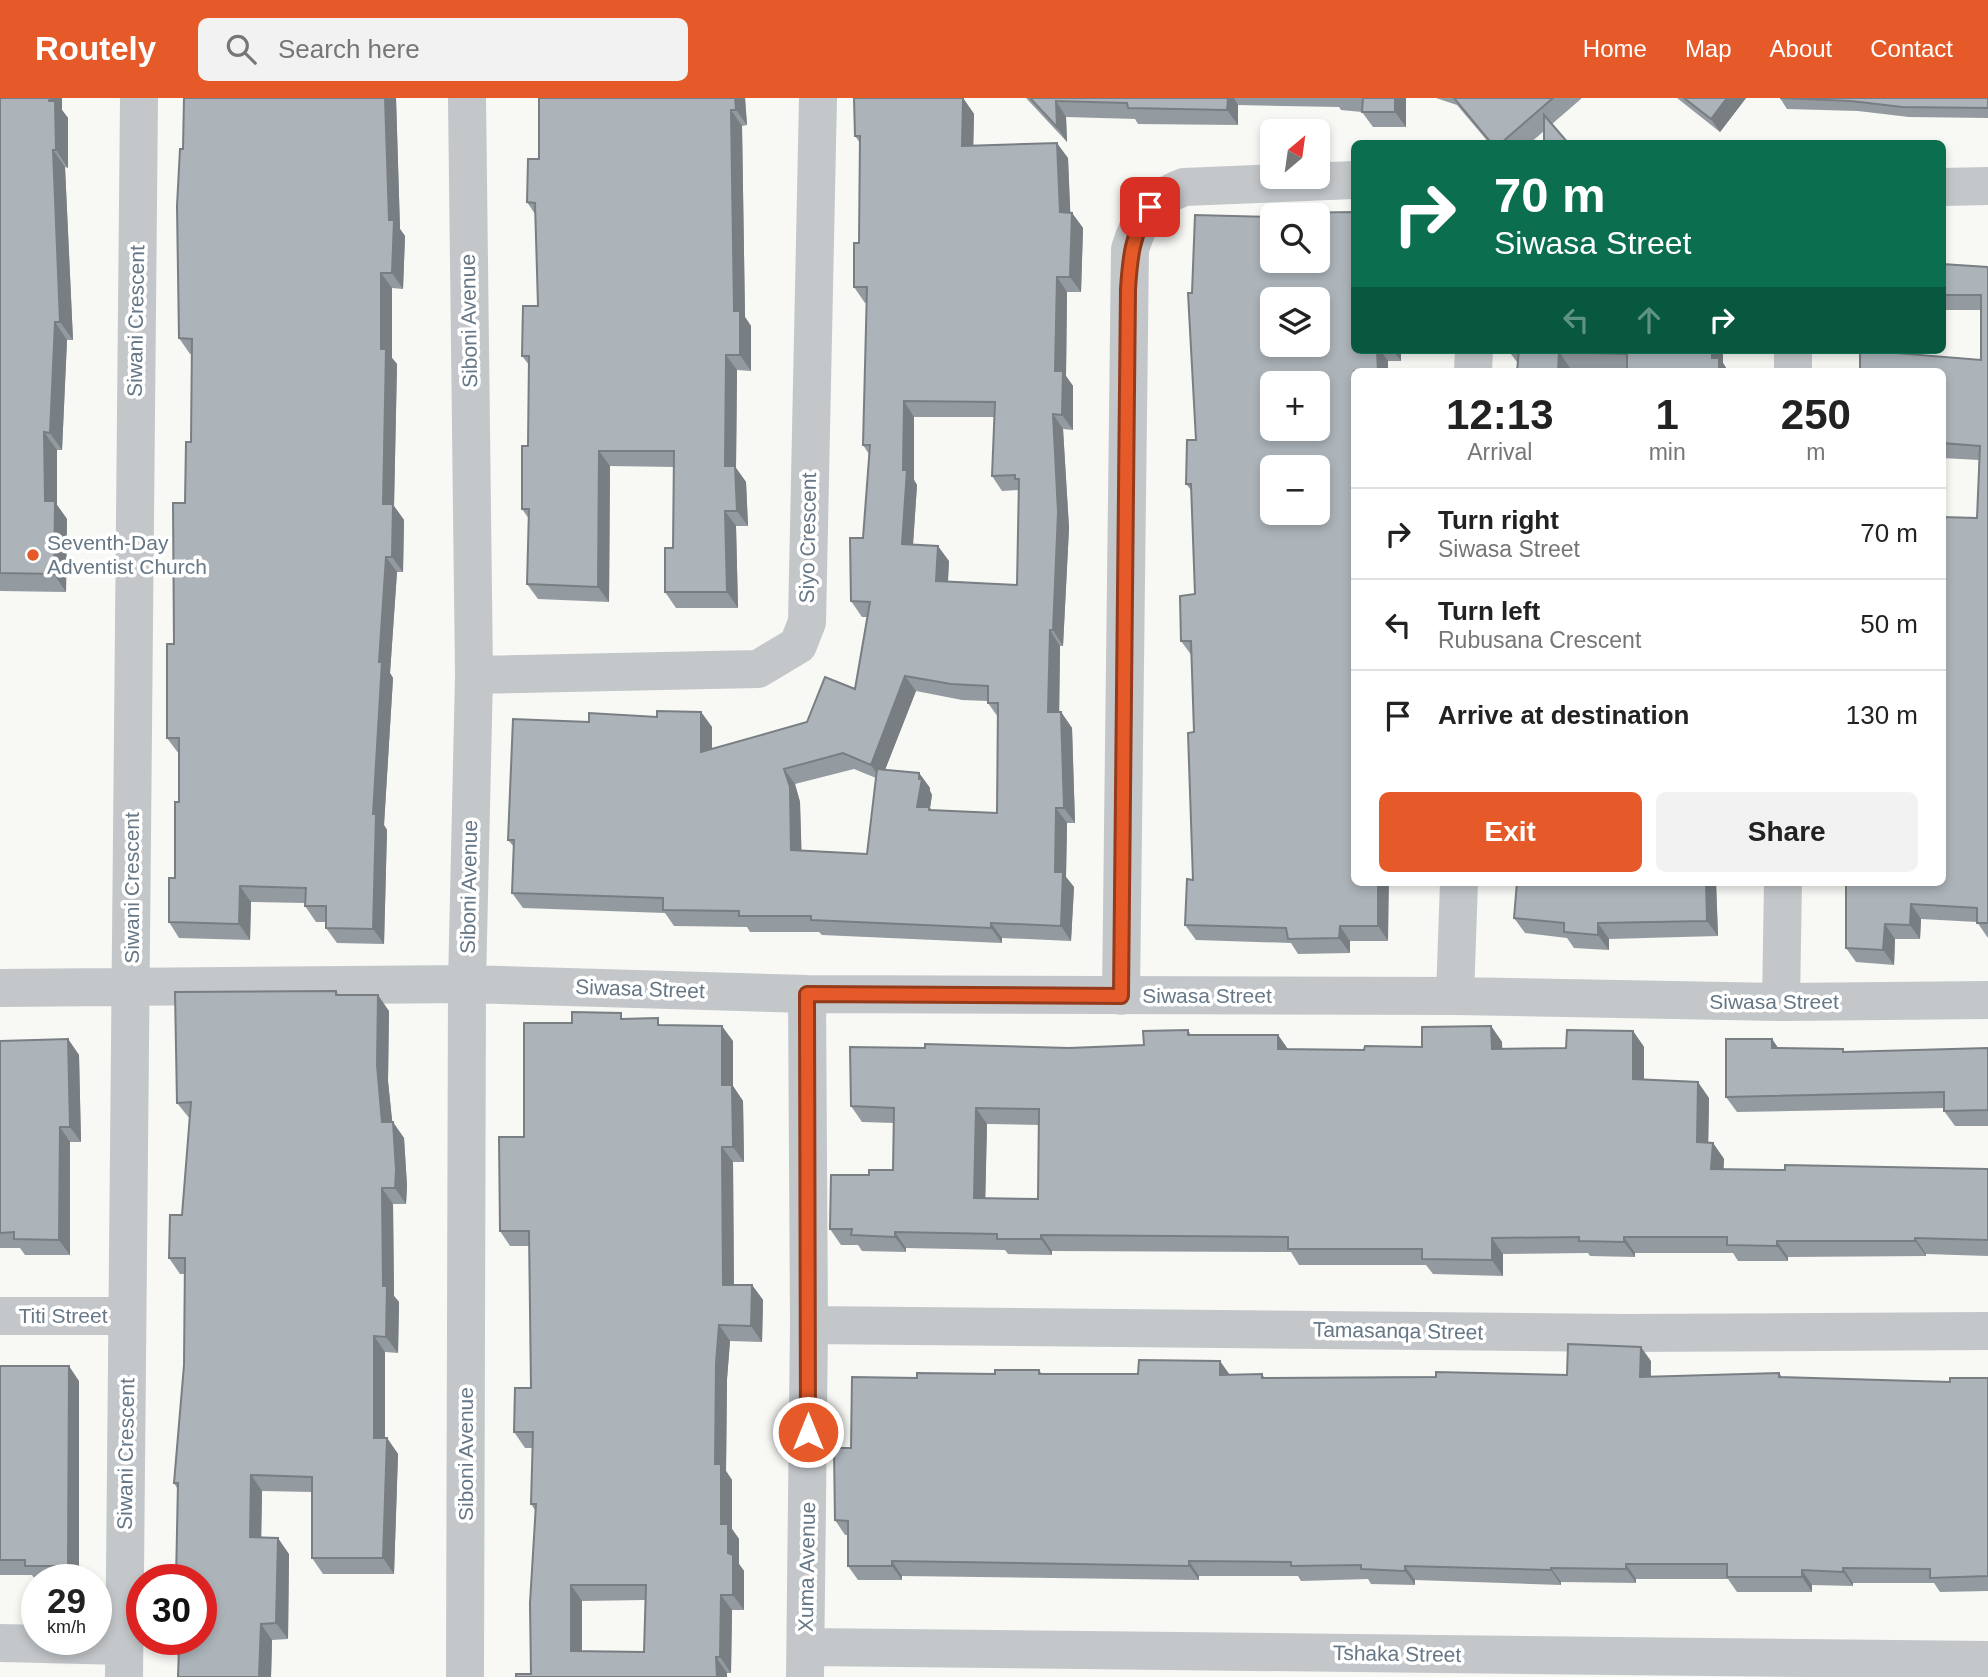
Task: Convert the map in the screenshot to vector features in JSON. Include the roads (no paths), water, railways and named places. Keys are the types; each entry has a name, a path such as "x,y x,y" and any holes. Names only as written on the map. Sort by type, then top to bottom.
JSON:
{"street":[{"name":"Siwani Crescent","path":"124,1661 139,98"},
{"name":"Siboni Avenue","path":"465,1677 467,984 474,675 467,98"},
{"name":"Siyo Crescent","path":"474,675 758,669 798,645 807,622 818,98"},
{"path":"1121,996 1130,249 1138,225 1150,207 1163,195 1184,187 1351,180"},
{"path":"1946,187 1988,186"},
{"path":"1455,996 1459,886"},
{"path":"1781,1002 1783,886"},
{"name":"Siwasa Street","path":"0,988 131,989 467,984 807,994 1455,996 1781,1002 1988,1000"},
{"name":"Xuma Avenue","path":"806,1662 809,1325 807,994"},
{"name":"Titi Street","path":"0,1316 127,1316"},
{"name":"Tamasanqa Street","path":"809,1325 1624,1333 1988,1331"},
{"path":"0,1643 124,1661"},
{"name":"Tshaka Street","path":"806,1662 1988,1660"}],"place":[{"name":"Seventh-Day Adventist Church","path":"33,555"}]}
